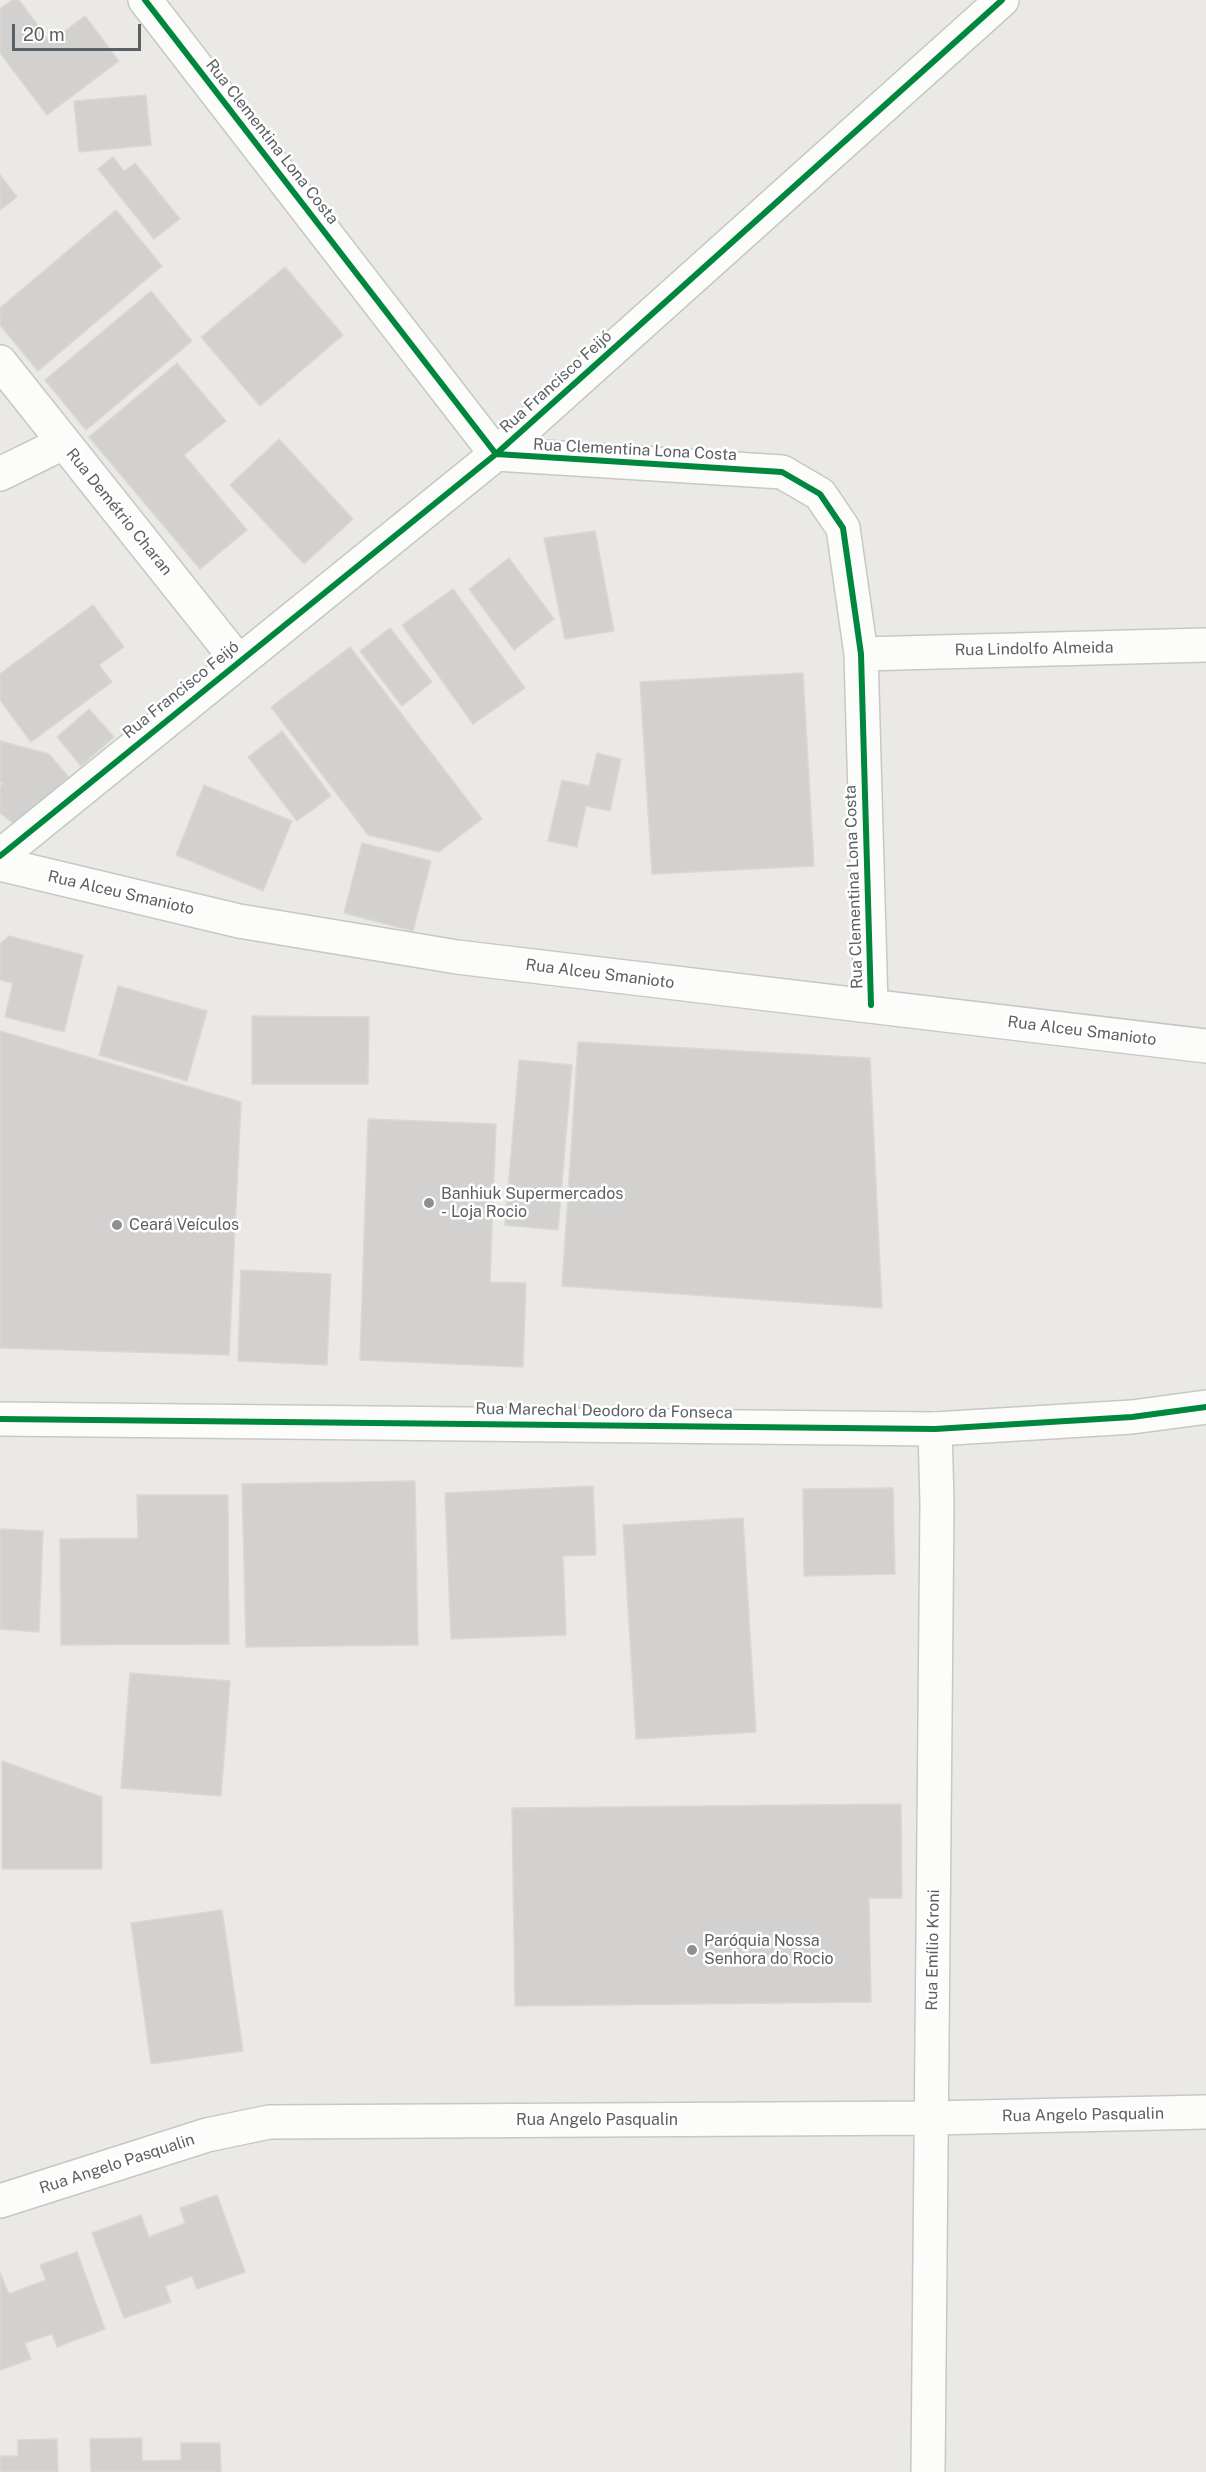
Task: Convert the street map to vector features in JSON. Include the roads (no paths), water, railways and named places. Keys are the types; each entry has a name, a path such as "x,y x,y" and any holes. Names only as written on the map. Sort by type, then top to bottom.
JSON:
{"street":[{"name":"Rua Clementina Lona Costa","path":"145,0 496,454 782,472 820,494 843,528 861,654 871,1005"},
{"name":"Rua Francisco Feijó","path":"0,856 496,454 1002,0"},
{"name":"Rua Demétrio Charan","path":"0,362 238,661"},
{"path":"0,474 63,443"},
{"name":"Rua Lindolfo Almeida","path":"861,654 1206,645"},
{"name":"Rua Alceu Smanioto","path":"0,864 239,921 457,957 1206,1046"},
{"name":"Rua Marechal Deodoro da Fonseca","path":"0,1419 935,1429 1132,1417 1206,1407"},
{"name":"Rua Emílio Kroni","path":"928,2472 937,1515 935,1429"},
{"name":"Rua Angelo Pasqualin","path":"0,2201 207,2135 269,2122 931,2118 1206,2112"}],"place":[{"name":"Banhiuk Supermercados - Loja Rocio","path":"429,1203"},
{"name":"Ceará Veículos","path":"117,1225"},
{"name":"Paróquia Nossa Senhora do Rocio","path":"692,1950"}]}
